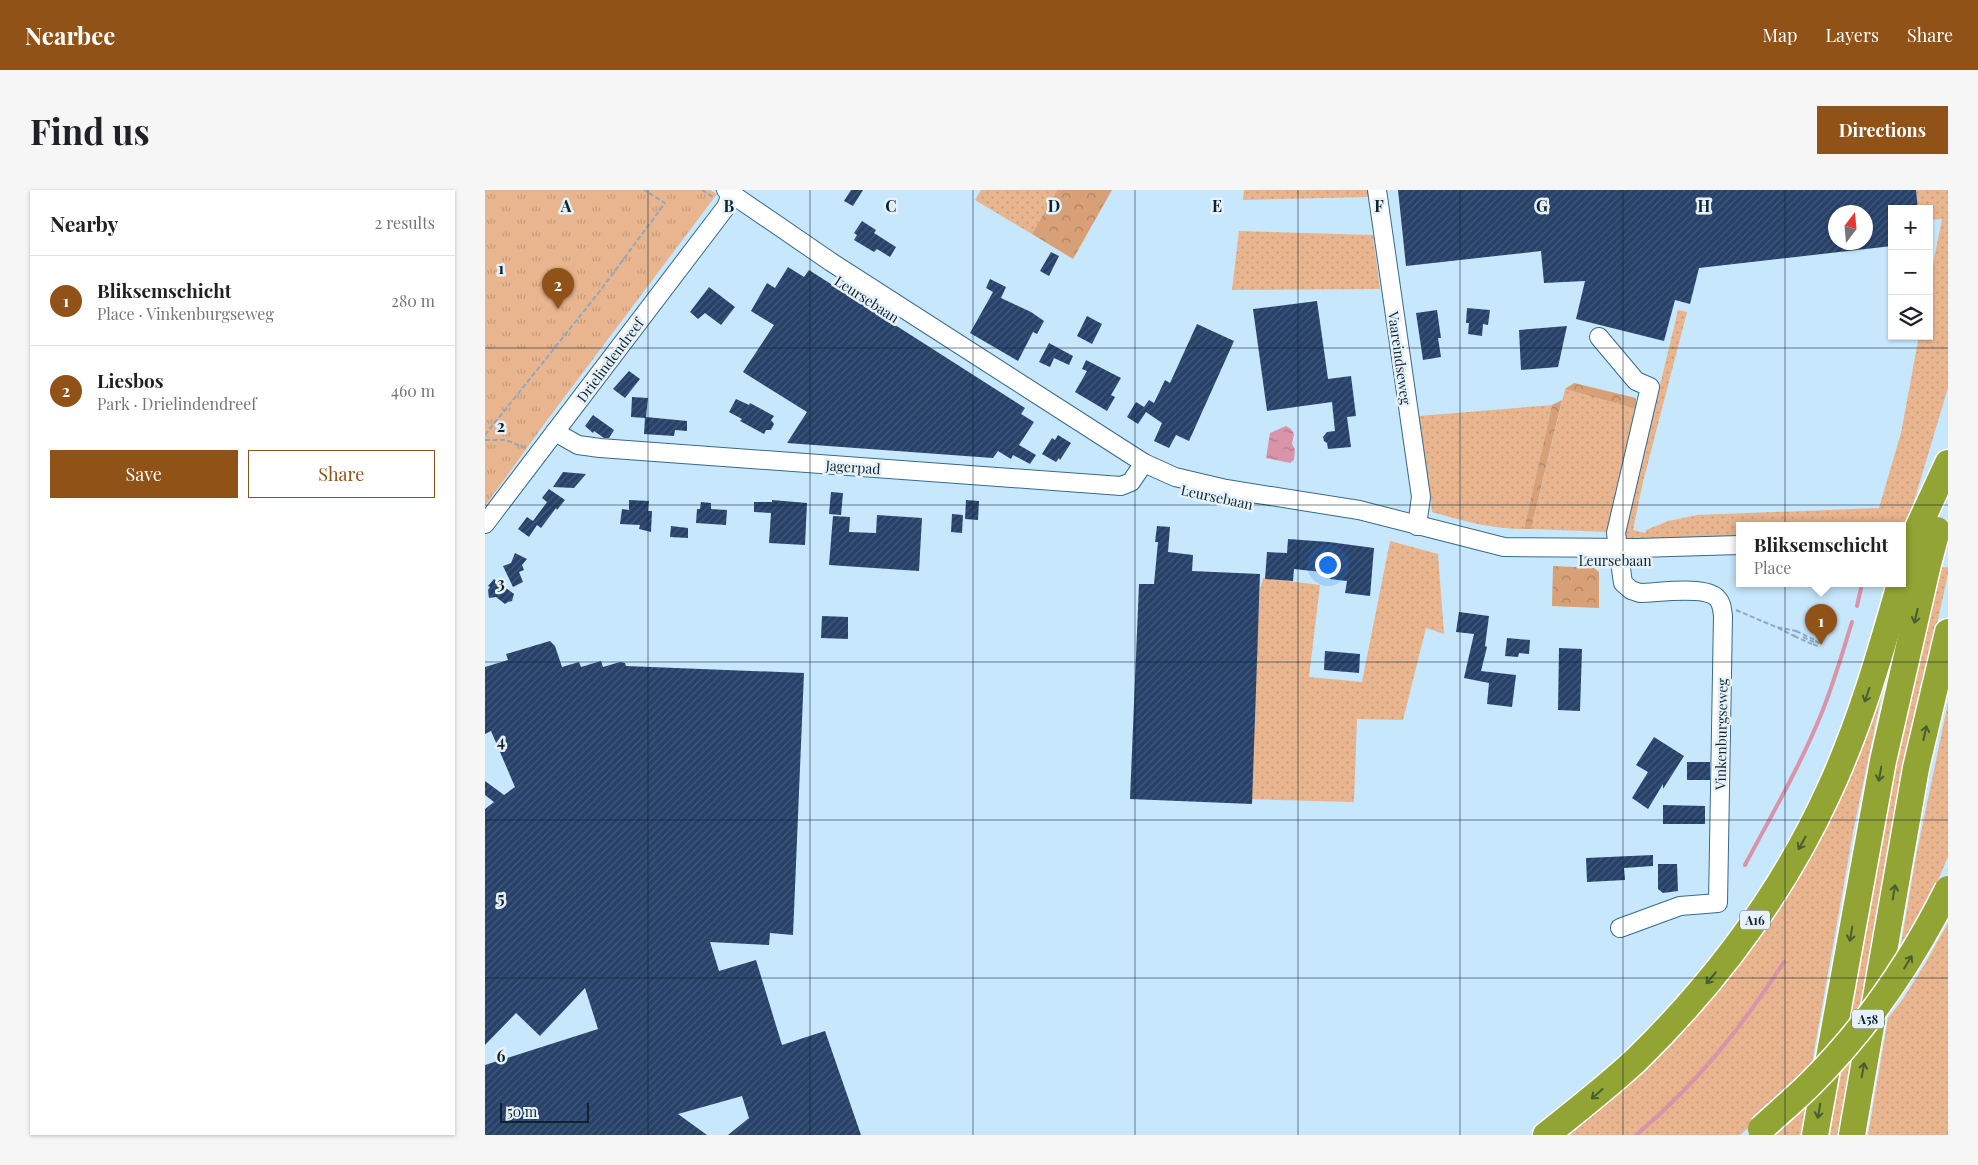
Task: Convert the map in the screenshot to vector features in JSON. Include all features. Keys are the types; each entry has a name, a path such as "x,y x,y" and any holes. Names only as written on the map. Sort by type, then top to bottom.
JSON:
{"highway":[{"name":"A16","path":"1926,534 1948,463"},
{"name":"A16","path":"1815,1135 1883,761 1908,575 1948,483"},
{"name":"A16","path":"1546,1135 1635,1061 1676,1019 1733,949 1772,894 1816,818 1840,766 1904,587"},
{"path":"1852,1135 1916,768 1948,632"},
{"name":"A58","path":"1757,1132 1809,1085 1879,1005 1914,952 1948,888"}],"street":[{"name":"Vaareindseweg","path":"1377,190 1421,497 1417,526"},
{"name":"Drielindendreef","path":"485,524 729,195"},
{"name":"Leursebaan","path":"729,195 1144,463 1175,477 1227,488 1359,510 1504,547 1618,548 1736,545"},
{"path":"1599,338 1636,381 1650,387 1616,533 1623,583 1631,590 1640,593 1706,592 1716,597 1720,603"},
{"name":"Jagerpad","path":"555,432 578,445 600,448 1121,486 1131,482 1144,463"},
{"name":"Vinkenburgseweg","path":"1620,928 1681,906 1718,903 1723,616 1720,603"}],"path":[{"path":"485,435 600,291 665,203 644,190"},
{"path":"702,190 729,195"},
{"path":"485,440 506,440 526,448"},
{"path":"1720,603 1794,636 1814,642"},
{"path":"1776,627 1796,631 1814,642"},
{"path":"1794,636 1796,631"},
{"path":"1814,642 1803,637 1821,645"}],"green space":[{"path":"485,190 710,190 717,194 485,506"},
{"path":"981,190 1057,190 1032,234 975,200"},
{"path":"1057,190 1112,190 1073,259 1032,234"},
{"path":"1244,190 1368,190 1368,197 1243,200"},
{"path":"1916,190 1948,190 1948,388 1906,528 1906,522 1736,522 1736,537 1626,542 1622,524 1645,427 1650,427 1678,310 1687,312 1643,482 1633,530 1645,533 1646,530 1668,521 1698,515 1879,508 1901,433 1918,340 1933,340 1933,264 1942,219 1933,220 1933,205 1918,205"},
{"path":"1239,231 1373,235 1380,289 1232,290"},
{"path":"1574,383 1636,398 1636,409 1565,389"},
{"path":"1565,389 1636,409 1608,532 1531,529"},
{"path":"1562,400 1531,529 1524,529 1552,405"},
{"path":"1552,405 1524,529 1489,526 1432,512 1419,416"},
{"path":"1390,541 1438,554 1444,634 1426,628 1403,720 1357,719 1354,802 1246,799 1260,590 1263,578 1320,585 1309,677 1362,682"},
{"path":"1553,566 1594,568 1599,572 1599,608 1552,606"},
{"path":"1948,567 1925,679 1841,1135 1830,1135 1848,1019 1895,766 1939,568"},
{"path":"1892,646 1854,827 1812,1063 1740,1135 1559,1135 1719,983"},
{"path":"1948,703 1948,857 1927,905 1899,956 1916,856"},
{"path":"1948,923 1948,1135 1868,1135 1888,1018 1903,999"},
{"path":"1806,1108 1802,1135 1775,1135"}],"water":[{"path":"1286,426 1294,434 1292,444 1295,449 1294,460 1290,463 1266,458 1270,433"}],"building":[{"path":"851,190 863,190 853,206 844,201"},
{"path":"1398,190 1916,190 1918,205 1888,205 1888,246 1873,248 1873,205 1828,205 1828,250 1857,250 1699,268 1690,304 1675,300 1664,341 1576,319 1585,281 1544,283 1541,251 1406,266"},
{"path":"862,221 876,230 874,233 896,247 890,257 877,249 874,252 854,240 857,235 854,233"},
{"path":"1051,252 1059,256 1049,276 1040,271"},
{"path":"788,267 804,277 809,270 1025,408 1021,414 1034,422 1019,445 1036,455 1030,464 1013,455 1011,459 998,451 993,458 787,443 807,412 743,372 774,325 751,311 767,283 775,288"},
{"path":"990,279 1006,287 1001,298 1031,312 1044,321 1037,334 1033,332 1018,361 970,333 993,292 986,288"},
{"path":"709,287 735,307 721,325 705,313 698,319 690,312"},
{"path":"1317,301 1328,379 1351,376 1356,416 1347,417 1351,447 1328,449 1327,443 1324,441 1323,437 1327,432 1335,431 1332,402 1267,411 1253,309"},
{"path":"1467,308 1490,310 1488,325 1483,324 1482,336 1468,334 1469,323 1466,323"},
{"path":"1437,310 1441,338 1438,338 1441,357 1423,360 1416,313"},
{"path":"1087,316 1102,324 1092,344 1077,336"},
{"path":"1197,324 1234,341 1189,441 1176,435 1169,448 1154,441 1162,423 1146,412 1138,424 1127,417 1136,402 1144,407 1149,400 1154,403 1165,380 1170,383"},
{"path":"1567,326 1558,367 1521,370 1519,330"},
{"path":"1049,343 1073,356 1069,365 1054,358 1050,367 1039,362"},
{"path":"1086,360 1121,378 1111,395 1115,397 1107,411 1075,392 1087,371 1082,369"},
{"path":"629,371 640,379 625,398 613,389"},
{"path":"632,397 648,398 646,417 687,421 687,431 675,430 674,436 644,434 645,418 631,417"},
{"path":"736,399 749,405 750,403 774,416 771,420 774,424 771,430 766,430 764,434 740,421 742,419 729,412"},
{"path":"593,415 614,430 609,438 604,438 594,431 593,433 585,426"},
{"path":"1058,435 1071,443 1060,460 1059,458 1056,462 1042,454 1052,438 1055,440"},
{"path":"563,472 586,474 574,488 553,487"},
{"path":"549,489 565,500 557,510 556,508 541,528 537,525 529,537 518,529 527,517 533,521 547,502 542,498"},
{"path":"831,492 843,493 841,515 829,514"},
{"path":"629,500 649,501 648,511 652,511 651,532 639,529 640,525 620,524 622,509 629,510"},
{"path":"772,500 807,503 805,545 769,543 771,513 754,512 754,502 772,502"},
{"path":"966,500 979,501 978,520 965,519"},
{"path":"701,502 711,503 711,509 727,510 726,525 696,523 697,509 700,509"},
{"path":"952,514 963,515 962,533 951,532"},
{"path":"877,515 922,518 919,571 829,565 833,516 850,517 849,532 876,533"},
{"path":"671,526 688,528 688,538 670,537"},
{"path":"1157,526 1170,527 1168,552 1193,555 1192,571 1260,574 1252,804 1130,799 1139,584 1154,584 1158,542 1155,542"},
{"path":"1288,539 1374,548 1370,596 1345,593 1347,581 1330,579 1331,573 1294,569 1293,581 1265,579 1267,552 1287,553"},
{"path":"515,553 527,559 522,565 524,570 519,572 523,582 513,587 503,566 511,563"},
{"path":"494,579 514,594 512,601 505,604 496,597 489,598 488,590 490,587 488,586"},
{"path":"1459,612 1489,616 1485,646 1487,647 1481,671 1516,675 1512,707 1487,704 1489,683 1464,678 1474,634 1456,632"},
{"path":"822,616 848,617 848,639 821,638"},
{"path":"1507,638 1530,640 1529,654 1519,653 1518,657 1505,656"},
{"path":"550,641 555,646 562,667 579,662 581,667 601,661 603,667 620,662 625,663 626,666 804,673 793,935 770,933 769,945 710,942 719,971 756,960 782,1045 825,1031 861,1135 728,1135 749,1118 742,1096 678,1114 707,1135 485,1135 485,1065 598,1029 585,988 540,1036 516,1013 485,1045 485,809 494,802 485,795 485,781 504,795 515,787 491,731 485,734 485,667 508,660 506,654"},
{"path":"1559,648 1582,649 1580,711 1558,710"},
{"path":"1325,651 1360,654 1359,673 1324,670"},
{"path":"1654,737 1684,756 1663,789 1663,784 1648,809 1632,798 1648,772 1636,765"},
{"path":"1687,762 1710,762 1710,780 1687,780"},
{"path":"1663,805 1705,806 1705,824 1663,824"},
{"path":"1653,855 1653,866 1624,868 1625,880 1587,882 1586,858"},
{"path":"1658,864 1677,864 1678,891 1663,893 1658,889"}],"waterway":[{"path":"1857,606 1861,587"},
{"path":"1745,865 1812,736 1829,694 1852,622"},
{"path":"1636,1135 1679,1096 1717,1054 1751,1010 1784,962"}],"place":[{"name":"Liesbos","path":"558,309"},
{"name":"Bliksemschicht","path":"1821,645"}]}
